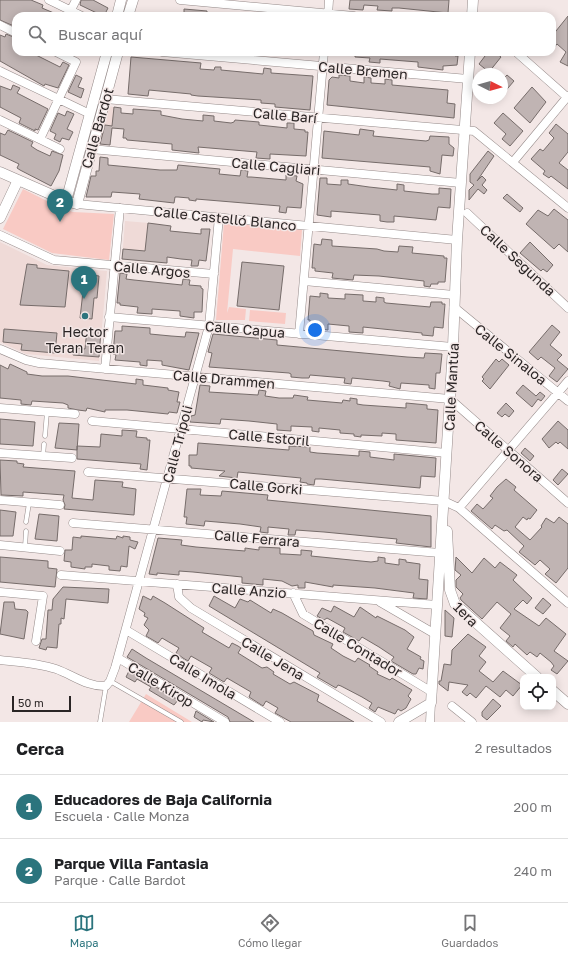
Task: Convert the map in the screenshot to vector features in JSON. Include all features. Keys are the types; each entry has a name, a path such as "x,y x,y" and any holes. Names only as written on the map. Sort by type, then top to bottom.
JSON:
{"street":[{"path":"49,0 75,12"},
{"path":"71,10 76,0"},
{"path":"118,12 121,0"},
{"path":"129,12 133,0"},
{"path":"180,0 298,12"},
{"path":"328,12 329,0"},
{"path":"473,12 474,0"},
{"path":"0,25 12,31"},
{"path":"40,139 76,62 64,56"},
{"name":"Calle Bardot","path":"66,201 106,56"},
{"name":"Calle Bardot","path":"77,204 117,56"},
{"name":"Calle Bremen","path":"208,56 468,79"},
{"path":"299,334 324,56"},
{"name":"Calle Mantúa","path":"430,722 453,347 457,240 470,56"},
{"path":"513,162 568,97 521,56"},
{"path":"102,70 112,74"},
{"path":"0,71 90,114"},
{"name":"Calle Barí","path":"105,99 474,130 568,208"},
{"path":"0,120 60,149"},
{"name":"Calle Cagliari","path":"91,149 461,183"},
{"name":"Calle Castelló Blanco","path":"0,172 66,201 77,204 457,240"},
{"path":"0,218 18,180"},
{"path":"105,369 120,208"},
{"name":"Calle Segunda","path":"467,213 568,308"},
{"name":"Calle Trípoli","path":"108,684 115,668 126,630 209,326 219,217"},
{"name":"Calle Argos","path":"0,234 54,260 214,274"},
{"path":"304,281 454,294"},
{"name":"Calle Sinaloa","path":"454,307 568,401"},
{"name":"Calle Capua","path":"110,317 453,347"},
{"name":"Calle Drammen","path":"0,349 26,360 39,363 450,399"},
{"path":"459,508 568,381"},
{"name":"Calle Sonora","path":"450,399 568,503"},
{"path":"0,408 76,414"},
{"name":"Calle Estoril","path":"92,421 447,453"},
{"path":"0,453 72,458"},
{"name":"Calle Gorki","path":"88,472 444,501"},
{"path":"0,500 60,505"},
{"path":"444,501 459,508 568,603"},
{"name":"1era","path":"444,501 450,564 450,590 455,604 534,674"},
{"name":"Calle Ferrara","path":"73,523 440,553"},
{"path":"0,545 60,551"},
{"name":"Calle Anzio","path":"61,575 437,605"},
{"name":"Calle Jena","path":"177,584 179,597 191,608 381,722"},
{"path":"0,592 43,596 36,641"},
{"name":"Calle Contador","path":"293,593 303,614 432,692"},
{"path":"377,601 435,634"},
{"name":"Calle Imola","path":"126,630 280,722"},
{"name":"Calle Kirop","path":"118,658 225,722"},
{"path":"0,660 56,669 95,687 108,684"},
{"path":"556,694 568,704"},
{"path":"399,722 431,703"},
{"path":"452,706 472,722"}],"lane":[{"path":"45,436 47,412"},
{"path":"43,456 44,444"},
{"path":"26,522 29,503"},
{"path":"25,547 26,531"},
{"path":"100,722 108,684 181,722"}],"shaded area":[{"path":"107,106 121,108 119,128 112,128 110,145 97,144"},
{"path":"23,189 63,209 73,212 114,214 109,260 52,253 3,229"},
{"path":"125,221 161,224 157,262 122,259"},
{"path":"224,223 302,230 300,256 233,249 227,313 229,307 246,309 245,320 216,320"},
{"path":"0,242 47,265 107,271 99,361 26,354 0,342"},
{"path":"250,310 286,313 285,324 249,321"},
{"path":"146,694 192,722 129,722"}],"building":[{"path":"0,0 31,0 43,5 42,8 52,12 12,12 12,25 0,20"},
{"path":"81,0 93,0 108,8 106,12 95,12 80,5"},
{"path":"350,0 449,0 448,12 399,8 392,8 392,11 377,10 378,6 364,5 363,10 349,9"},
{"path":"184,9 207,11 207,12 184,12"},
{"path":"568,16 568,66 560,62 566,52 557,44 556,45 556,31"},
{"path":"6,34 12,36 12,56 38,56 60,67 63,62 69,65 58,88 45,84 44,86 0,61 0,35 5,37"},
{"path":"458,56 457,65 443,66 443,70 418,67 418,62 380,59 380,63 369,62 370,58 355,57"},
{"path":"485,56 501,57 492,68 484,68 479,64"},
{"path":"131,57 201,63 200,69 214,70 215,67 221,67 221,70 263,74 264,68 271,69 271,73 313,76 310,110 275,107 275,104 261,103 261,100 198,96 149,90 148,96 128,94"},
{"path":"76,75 82,78 78,87 84,89 81,98 68,92"},
{"path":"339,75 350,76 350,81 364,83 364,77 371,78 371,83 385,84 385,79 392,80 392,85 448,90 447,103 455,104 454,118 327,105 329,80 332,77 339,78"},
{"path":"508,76 514,81 508,88"},
{"path":"13,85 20,88 17,93 48,109 38,130 35,129 35,131 19,123 21,118 0,107 0,86 11,90"},
{"path":"532,87 546,102 530,123 514,108"},
{"path":"114,107 121,108 121,113 133,114 133,109 161,111 161,115 203,121 203,115 214,116 214,121 231,123 235,120 259,122 259,125 287,128 287,123 294,123 294,129 305,130 305,132 308,132 306,156 270,154 270,159 256,158 257,152 198,147 199,153 172,150 172,144 127,140 126,138 123,138 124,129 112,128 110,145 100,144 105,125 112,126"},
{"path":"67,111 74,114 67,129 73,132 69,140 62,138 60,142 54,139 56,134 50,131 58,113 65,116"},
{"path":"503,113 523,131 510,146 502,139 506,134 494,123"},
{"path":"556,124 568,134 568,152 559,163 568,170 568,189 551,176 549,178 543,174 545,171 531,159 540,149 543,151 554,138 549,133"},
{"path":"360,129 374,131 373,136 426,141 429,140 430,136 449,137 449,144 454,148 453,156 442,155 440,174 430,171 430,167 322,158 324,131 359,135"},
{"path":"8,130 33,142 31,146 50,156 52,151 63,155 59,171 51,186 20,170 17,168 19,164 0,155 0,133 5,135"},
{"path":"488,151 494,156 477,181 482,176 486,180 482,185 487,190 484,194 478,189 469,200 469,190 474,185 470,182 470,174"},
{"path":"100,157 108,158 108,165 160,170 177,170 178,165 220,169 219,174 240,176 241,170 248,171 247,177 286,180 286,175 297,176 296,181 303,184 301,208 287,207 286,213 279,212 280,206 196,199 196,201 189,200 189,198 178,197 175,197 174,203 139,199 140,194 112,192 111,197 86,197 91,176 96,176 96,171 99,171"},
{"path":"320,178 327,178 327,184 341,185 341,180 348,180 348,184 397,190 397,184 404,185 404,191 432,194 439,194 439,188 451,189 450,208 438,207 436,220 394,216 394,222 387,222 380,221 380,215 331,211 331,217 317,215"},
{"path":"507,194 523,208 520,212 503,198"},
{"path":"554,209 568,220 568,252 559,244 554,249 526,224 538,210 548,216"},
{"path":"148,223 171,226 170,231 201,234 201,229 210,229 206,261 199,260 198,266 191,266 192,260 167,257 167,263 122,259 123,249 145,251"},
{"path":"322,239 332,240 332,246 398,252 399,246 413,247 412,253 444,256 444,258 447,258 445,282 431,284 430,287 424,286 424,281 379,276 354,275 353,280 332,278 333,273 315,271 315,268 312,268 314,244 321,245"},
{"path":"530,242 553,265 547,272 543,269 541,271 520,253"},
{"path":"242,262 284,266 279,310 237,306"},
{"path":"27,264 37,265 37,268 69,271 65,307 20,305"},
{"path":"120,273 127,274 126,279 182,285 183,279 190,280 189,285 201,286 203,289 202,312 194,312 194,318 180,316 180,311 152,309 152,314 137,313 138,307 120,305 120,303 117,303"},
{"path":"85,274 99,276 97,298 94,298 92,319 80,318"},
{"path":"320,293 328,294 328,298 345,299 345,294 363,295 363,301 376,302 376,297 384,298 384,302 386,303 430,307 431,302 442,302 442,304 445,304 443,328 434,327 433,336 422,335 422,333 363,327 363,333 349,332 349,326 328,324 328,330 321,329 321,324 310,323 310,320 308,320 310,296 320,297"},
{"path":"552,325 560,332 550,345 562,355 557,360 568,369 557,382 549,376 555,368 541,357 538,360 529,352"},
{"path":"122,326 150,328 150,334 171,336 185,337 186,332 199,333 189,370 162,365 162,361 147,360 147,366 140,365 140,362 115,360 116,355 113,354 115,331 122,331"},
{"path":"4,329 57,333 55,353 21,350 22,344 3,342"},
{"path":"87,329 101,330 99,357 73,355 73,348 85,349"},
{"path":"213,334 277,340 277,345 407,357 424,358 425,353 442,354 440,373 436,373 435,389 429,388 429,385 401,383 400,389 389,386 390,382 383,381 352,378 351,384 344,383 345,378 310,375 309,378 302,378 291,377 291,374 289,373 209,367 212,353 208,352"},
{"path":"496,359 499,362 502,359 509,365 490,389 482,381 484,379 482,377"},
{"path":"10,364 27,372 27,374 42,376 68,376 136,384 136,379 143,380 143,385 168,388 168,390 179,392 177,402 180,402 177,413 169,412 168,414 127,410 105,410 105,412 87,408 86,411 68,408 68,405 63,403 32,401 31,405 21,404 21,400 0,398 0,365 8,369"},
{"path":"200,385 210,386 209,392 258,395 259,390 266,391 265,396 279,398 293,398 294,395 308,397 307,400 342,403 343,400 350,401 350,398 357,399 357,404 406,408 406,403 427,405 427,409 438,410 436,443 396,440 396,434 382,433 382,436 361,435 361,437 354,436 354,434 340,433 340,430 319,428 319,432 312,431 312,427 291,426 291,431 277,430 277,424 249,421 221,419 220,424 190,422 191,416 195,415"},
{"path":"523,385 536,396 540,392 545,396 541,401 538,399 532,407 516,393"},
{"path":"506,403 514,411 509,417 505,414 502,417 497,413"},
{"path":"0,419 35,422 33,446 0,444"},
{"path":"558,421 568,430 568,449 560,442 558,444 556,442 549,448 542,439"},
{"path":"59,423 79,424 77,450 55,448"},
{"path":"122,430 137,431 136,437 147,438 147,440 150,440 147,470 140,469 141,464 77,459 77,446 100,447 101,434 122,436"},
{"path":"198,443 289,450 289,446 310,447 310,452 359,456 359,451 370,452 370,457 394,460 394,454 436,458 435,477 421,476 420,488 321,479 315,479 314,485 300,482 301,478 238,472 237,478 219,476 225,471 191,468 191,466 189,466 189,455 197,455"},
{"path":"525,448 534,456 530,461 521,453"},
{"path":"0,460 17,461 17,463 24,464 23,467 75,471 72,498 93,500 95,480 123,482 122,487 136,489 134,515 64,509 64,495 23,492 23,496 1,495"},
{"path":"562,469 568,474 558,485 553,480"},
{"path":"506,479 516,487 514,490 537,510 530,519 528,518 527,520 523,517 515,527 530,540 542,527 541,526 546,518 554,523 559,517 568,524 568,568 556,583 545,574 550,569 540,560 535,565 519,552 524,546 507,530 504,531 495,525 492,529 471,511 477,504 483,509 493,498 490,496"},
{"path":"187,489 201,489 200,495 221,496 222,491 268,495 267,500 431,516 431,547 396,543 397,539 324,532 296,530 295,535 288,535 289,529 268,527 268,533 260,532 261,527 240,524 205,521 204,526 186,524 187,517 184,517"},
{"path":"0,510 16,512 13,536 0,536"},
{"path":"39,514 59,516 57,541 35,539"},
{"path":"81,536 116,539 117,536 123,538 123,536 130,537 130,540 138,542 135,549 129,546 127,567 121,566 120,571 109,570 109,566 92,564 92,567 85,567 85,569 71,567 71,562 64,561 65,550 72,550 73,537 81,538"},
{"path":"158,538 182,540 181,545 196,547 245,551 245,548 259,550 259,547 280,548 280,554 301,555 301,550 312,551 311,556 371,562 378,561 378,557 385,558 385,563 399,565 399,559 406,560 406,562 420,564 419,579 428,580 427,599 413,598 414,593 375,588 333,585 333,587 305,582 305,588 298,588 298,585 292,586 282,581 263,579 263,585 242,583 242,577 179,571 179,575 157,573 157,575 149,574"},
{"path":"0,557 48,561 48,568 57,569 55,587 0,582"},
{"path":"456,557 472,573 484,558 495,568 500,562 517,575 513,580 532,598 527,604 523,600 514,609 539,626 546,618 566,634 554,651 568,661 557,674 551,670 554,666 551,662 540,653 537,657 530,652 527,655 515,644 513,647 506,641 510,636 500,628 511,614 497,602 482,619 461,600 460,598 463,594 456,587 456,580 461,575 455,570"},
{"path":"63,587 109,589 108,603 66,599 64,619 61,618 61,624 59,624 57,648 47,647 46,650 39,648 42,639 46,639 48,610 52,610 53,599"},
{"path":"143,596 151,600 153,596 165,603 204,628 202,632 229,648 232,643 238,646 241,648 238,653 262,668 267,667 274,672 273,674 290,684 294,682 319,695 317,701 354,722 291,722 275,713 278,708 266,701 263,706 249,697 251,692 227,678 224,682 209,673 212,668 191,656 188,661 183,658 176,653 179,648 162,638 158,643 146,636 149,630 144,625 148,618 144,616 145,613 139,609"},
{"path":"214,596 235,608 240,599 248,602 250,600 271,613 273,609 282,613 313,631 314,635 333,644 331,648 343,656 355,662 358,658 370,665 369,666 378,672 377,674 390,680 392,678 412,690 408,696 411,699 406,708 401,711 398,709 395,714 378,707 375,712 369,708 372,703 341,686 338,685 336,688 317,677 320,673 209,606"},
{"path":"543,598 551,605 543,614 535,608"},
{"path":"4,602 14,602 15,609 26,610 28,612 24,639 0,634"},
{"path":"334,606 354,617 360,607 376,618 377,616 405,630 414,637 407,649 421,657 420,659 424,661 423,669 419,668 416,674 413,674 391,661 394,657 379,647 362,637 359,641 343,632 345,628 327,618 324,620 317,616 322,608 331,612"},
{"path":"445,610 454,618 452,637 445,636"},
{"path":"468,634 486,647 479,656 486,662 479,671 493,682 503,671 520,684 520,687 513,696 506,690 500,697 486,686 476,698 470,693 467,696 462,692 468,685 449,682 448,691 439,684 439,681 441,681 444,664 451,665 452,650"},
{"path":"132,649 254,722 230,722 228,717 127,657"},
{"path":"129,671 178,700 174,705 149,690 151,687 137,679 135,682 126,677"},
{"path":"493,699 501,706 487,720 482,716 482,712"},
{"path":"196,711 214,722 203,720 202,722 194,717"}],"place":[{"name":"Parque Villa Fantasia","path":"60,222"},
{"name":"Educadores de Baja California","path":"84,299"},
{"name":"Hector Teran Teran","path":"85,316"}]}
